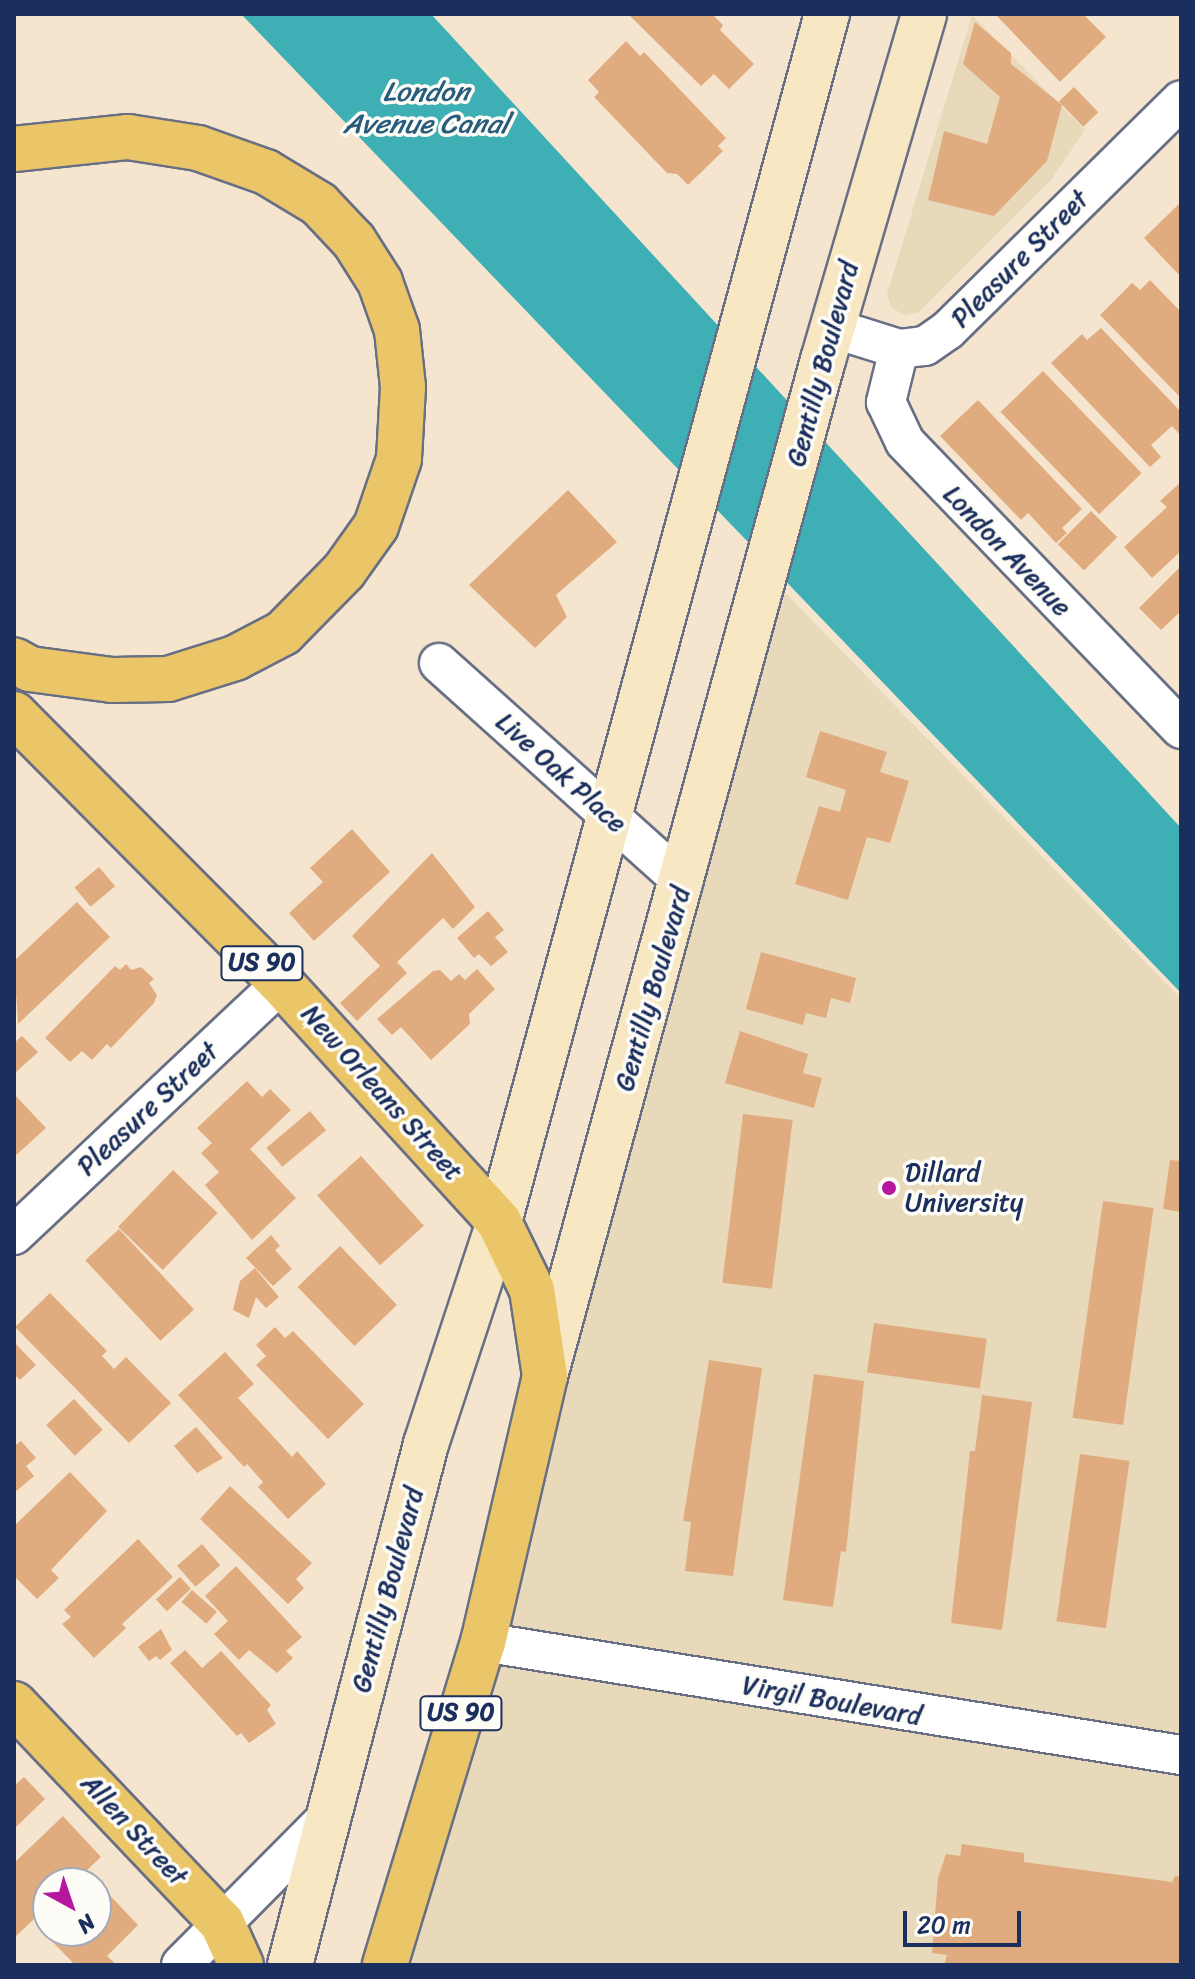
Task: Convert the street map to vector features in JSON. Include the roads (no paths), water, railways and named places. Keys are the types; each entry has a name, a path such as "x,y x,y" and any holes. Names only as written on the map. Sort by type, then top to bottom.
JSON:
{"main road":[{"name":"Gentilly Boulevard","path":"290,1965 426,1444 499,1222 827,14"},
{"name":"Gentilly Boulevard","path":"385,1965 483,1642 545,1376 724,733 828,344 924,14"},
{"path":"14,149 128,137 198,148 266,172 319,204 354,241 380,282 397,330 403,387 399,459 376,526 344,571 283,633 235,658 168,679 112,680 30,669 14,660"},
{"name":"New Orleans Street","path":"14,714 281,983 499,1222 532,1290 545,1376"},
{"name":"Allen Street","path":"14,1704 222,1923 241,1965"}],"street":[{"name":"Pleasure Street","path":"899,349 925,346 948,330 1181,100"},
{"path":"828,344 899,349"},
{"name":"London Avenue","path":"899,349 886,402 911,450 1181,729"},
{"name":"Live Oak Place","path":"439,663 683,882"},
{"name":"Pleasure Street","path":"14,1235 281,983"},
{"name":"Virgil Boulevard","path":"483,1642 1181,1755"},
{"path":"181,1965 328,1817"}],"water":[{"name":"London Avenue Canal","path":"241,14 431,14 1181,828 1181,993"}],"place":[{"name":"Dillard University","path":"889,1188"}]}
